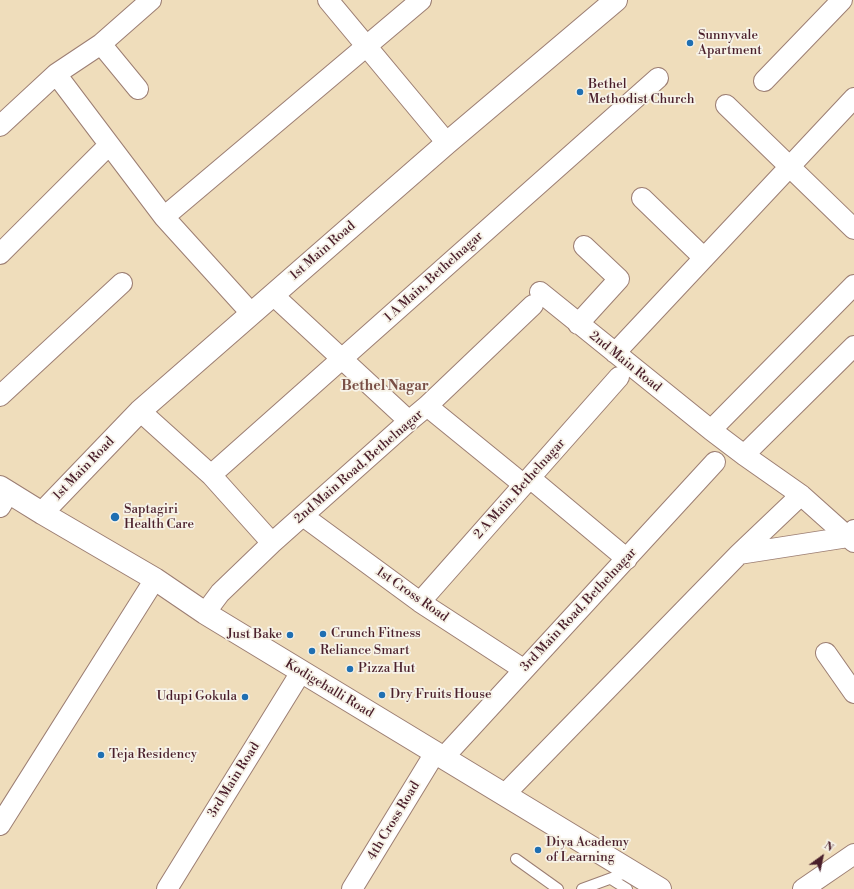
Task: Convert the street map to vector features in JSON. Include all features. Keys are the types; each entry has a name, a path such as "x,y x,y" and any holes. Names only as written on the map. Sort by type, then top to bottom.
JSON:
{"street":[{"path":"0,126 56,74 101,44 151,0"},
{"path":"328,0 446,143"},
{"path":"164,217 421,0"},
{"name":"1st Main Road","path":"42,513 140,411 446,143 616,0"},
{"path":"764,81 842,0"},
{"path":"101,44 138,89"},
{"path":"56,74 164,217 251,313"},
{"name":"1 A Main, Bethelnagar","path":"211,475 658,78"},
{"path":"615,353 854,98"},
{"path":"726,105 854,229"},
{"path":"0,254 109,145"},
{"path":"642,198 704,258"},
{"path":"578,324 620,279 584,246"},
{"path":"0,396 122,283"},
{"path":"711,430 854,285"},
{"path":"273,295 409,421"},
{"name":"2nd Main Road","path":"537,299 578,324 711,430 801,495 852,536"},
{"name":"2nd Main Road, Bethelnagar","path":"205,613 220,593 272,543 427,406 537,299"},
{"path":"744,455 854,346"},
{"name":"2 A Main, Bethelnagar","path":"420,602 620,377"},
{"path":"427,406 627,559"},
{"path":"140,411 211,475 272,543"},
{"name":"3rd Main Road, Bethelnagar","path":"439,755 524,669 715,462"},
{"name":"Kodigehalli Road","path":"3,495 42,513 155,579 205,613 504,795 629,880 660,889"},
{"path":"504,795 739,554 801,495"},
{"name":"1st Cross Road","path":"303,516 420,602 524,669"},
{"path":"739,554 852,536"},
{"path":"0,825 155,579"},
{"path":"826,653 854,693"},
{"name":"3rd Main Road","path":"167,889 302,672"},
{"name":"4th Cross Road","path":"352,889 439,755"},
{"path":"803,889 854,854"}],"lane":[{"path":"516,859 558,889"},
{"path":"582,889 611,879 629,880"},
{"path":"611,879 629,880"}],"place":[{"name":"Sunnyvale Apartment","path":"690,43"},
{"name":"Bethel Methodist Church","path":"580,92"},
{"name":"Saptagiri Health Care","path":"115,517"},
{"name":"Crunch Fitness","path":"323,634"},
{"name":"Just Bake","path":"290,635"},
{"name":"Reliance Smart","path":"312,651"},
{"name":"Pizza Hut","path":"350,669"},
{"name":"Dry Fruits House","path":"382,695"},
{"name":"Udupi Gokula","path":"245,697"},
{"name":"Teja Residency","path":"101,755"},
{"name":"Diya Academy of Learning","path":"538,850"}],"district":[{"name":"Bethel Nagar","path":"385,387"}]}
